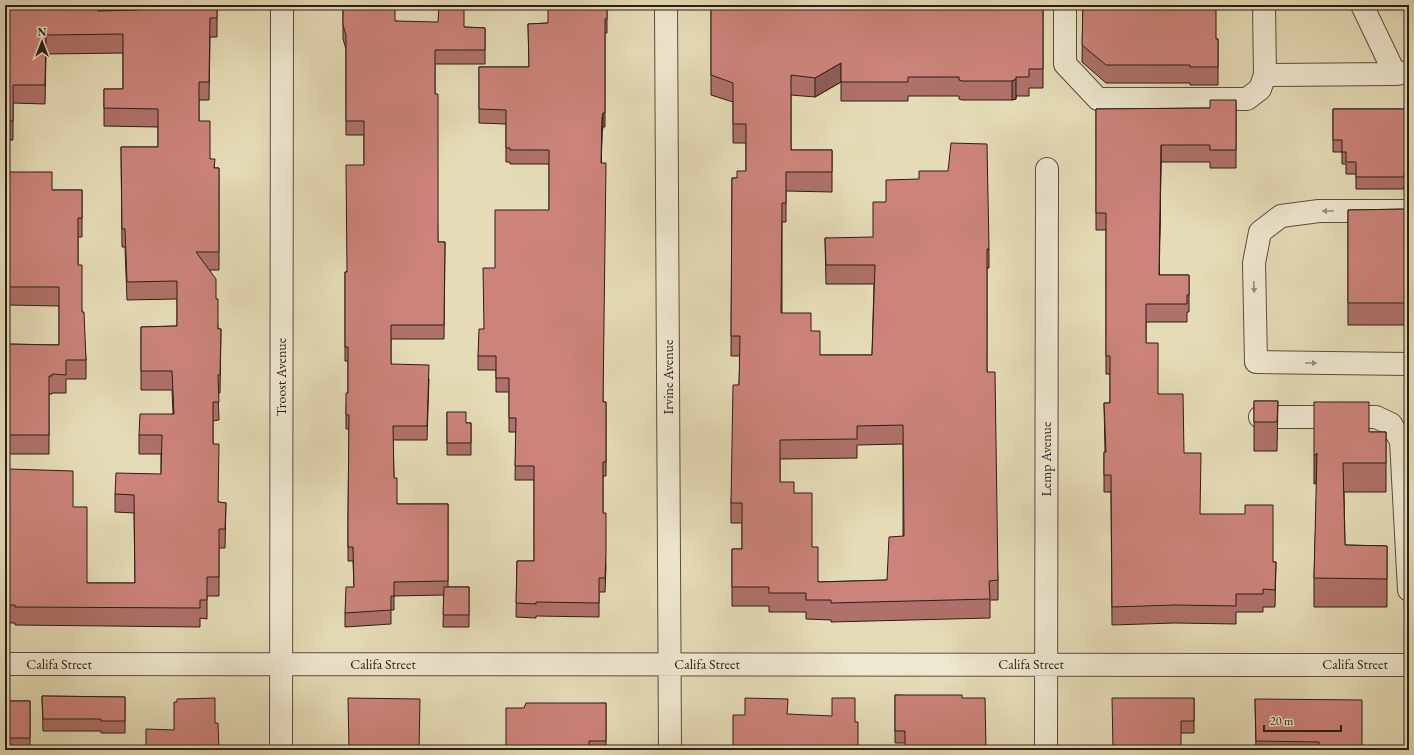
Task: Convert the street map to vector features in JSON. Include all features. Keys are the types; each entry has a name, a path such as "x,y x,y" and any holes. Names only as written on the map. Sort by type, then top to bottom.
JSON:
{"street":[{"name":"Troost Avenue","path":"281,750 282,5"},
{"name":"Irvine Avenue","path":"666,5 670,750"},
{"path":"1065,5 1065,64 1098,99 1247,99 1260,89 1265,75 1264,5"},
{"path":"1265,75 1402,73 1362,5"},
{"name":"Lemp Avenue","path":"1046,750 1047,169"},
{"path":"1409,211 1318,211 1281,216 1260,232 1254,263 1256,362 1409,364"},
{"path":"1260,417 1376,417 1391,424 1402,441 1409,590"},
{"name":"Califa Street","path":"5,664 1409,665"}],"building":[{"path":"5,5 98,5 98,11 138,10 138,5 217,5 217,18 210,18 209,82 199,82 199,121 210,121 210,159 215,159 214,168 219,168 219,252 196,252 216,279 218,329 221,329 220,375 218,375 219,402 213,402 213,444 219,444 218,502 226,503 225,529 219,529 219,577 207,577 207,600 200,600 200,608 15,607 15,605 5,605 5,344 59,345 59,287 8,287 8,300 5,300","holes":["123,34 123,89 104,89 104,108 158,109 158,147 121,147 122,229 125,229 127,282 177,281 177,326 141,327 141,371 172,371 174,414 140,414 139,435 162,435 161,474 116,473 115,494 134,495 135,583 87,583 87,507 73,507 73,471 8,469 8,435 49,435 49,376 52,376 52,374 66,375 66,360 86,360 84,312 82,312 82,265 78,265 78,218 82,218 82,190 52,190 52,172 7,172 7,121 13,121 13,85 45,85 46,35"]},
{"path":"343,5 395,5 395,21 438,22 439,5 464,5 464,27 485,28 485,50 435,50 435,94 438,94 438,242 445,242 444,325 391,325 391,364 429,365 427,426 393,426 394,478 397,478 397,504 448,504 448,581 394,582 394,596 391,596 391,610 345,613 346,587 354,587 353,547 348,547 349,415 346,415 346,393 348,393 348,347 345,347 345,272 347,272 346,165 364,165 364,121 346,121 346,35 343,25"},
{"path":"548,5 607,5 607,19 605,19 605,113 603,113 602,118 601,163 606,163 603,402 606,402 606,462 603,462 603,513 606,513 606,553 605,578 599,578 599,603 516,603 517,561 534,561 534,466 515,466 516,418 509,418 509,378 496,378 496,356 478,356 479,329 484,329 483,268 495,268 495,210 549,210 549,150 510,150 510,148 506,148 506,110 479,109 479,67 529,67 528,24 548,23"},
{"path":"711,5 1043,5 1043,69 1029,69 1029,77 1016,77 1016,79 1012,81 962,81 959,80 959,77 908,77 908,82 841,82 841,63 815,78 791,75 791,150 832,150 832,172 786,172 786,203 782,203 781,313 811,313 811,331 820,331 820,355 872,355 875,265 826,265 825,238 873,237 873,202 886,202 886,180 919,179 919,171 948,171 951,143 987,144 989,249 987,249 987,372 995,372 998,580 989,581 990,599 831,603 831,600 806,600 806,593 769,593 769,587 732,587 732,549 742,549 742,503 731,503 733,385 739,385 740,336 731,336 732,178 737,178 737,171 746,171 746,124 733,124 733,83 711,75","holes":["903,425 904,536 889,537 887,580 818,582 818,547 812,547 812,493 794,493 794,482 780,482 780,440 857,439 857,426"]},
{"path":"1083,5 1216,5 1218,67 1190,67 1190,65 1106,65 1082,45"},
{"path":"1210,100 1236,100 1236,150 1210,150 1210,145 1161,145 1159,275 1189,275 1189,295 1187,295 1187,304 1146,304 1146,343 1158,343 1158,394 1183,394 1184,453 1201,453 1200,514 1245,514 1245,505 1273,505 1273,562 1276,562 1275,590 1263,589 1263,594 1236,594 1236,606 1175,605 1112,607 1111,475 1104,475 1104,452 1106,452 1104,403 1110,403 1110,356 1106,356 1106,213 1096,213 1096,109 1210,108"},
{"path":"1333,109 1409,109 1409,174 1404,174 1404,177 1356,177 1356,162 1346,162 1346,152 1342,152 1342,140 1333,140"},
{"path":"1409,209 1409,303 1348,303 1348,210"},
{"path":"1254,401 1278,401 1277,422 1254,422"},
{"path":"1314,402 1369,402 1369,432 1386,432 1386,463 1343,463 1345,545 1387,546 1387,579 1314,578 1317,453 1314,456"},
{"path":"447,412 466,412 466,423 471,423 471,443 447,443"},
{"path":"444,587 469,587 469,615 443,615"},
{"path":"895,695 962,695 962,698 985,698 986,750 905,750 905,731 895,731"},
{"path":"42,696 125,697 125,721 101,721 101,719 43,719"},
{"path":"215,698 215,723 218,723 219,750 146,750 146,729 174,730 174,702 177,702 177,699"},
{"path":"348,698 420,699 419,750 349,750"},
{"path":"745,698 788,699 787,714 832,716 832,698 855,698 855,722 858,722 858,750 733,750 733,715 745,715"},
{"path":"1112,698 1194,698 1194,721 1181,721 1181,750 1106,750 1106,748 1113,748"},
{"path":"1255,699 1362,700 1362,750 1319,750 1319,742 1256,741"},
{"path":"5,701 30,701 30,738 8,738 8,750 5,750"},
{"path":"526,703 606,703 606,741 589,741 589,750 506,750 506,708 524,708"}]}
